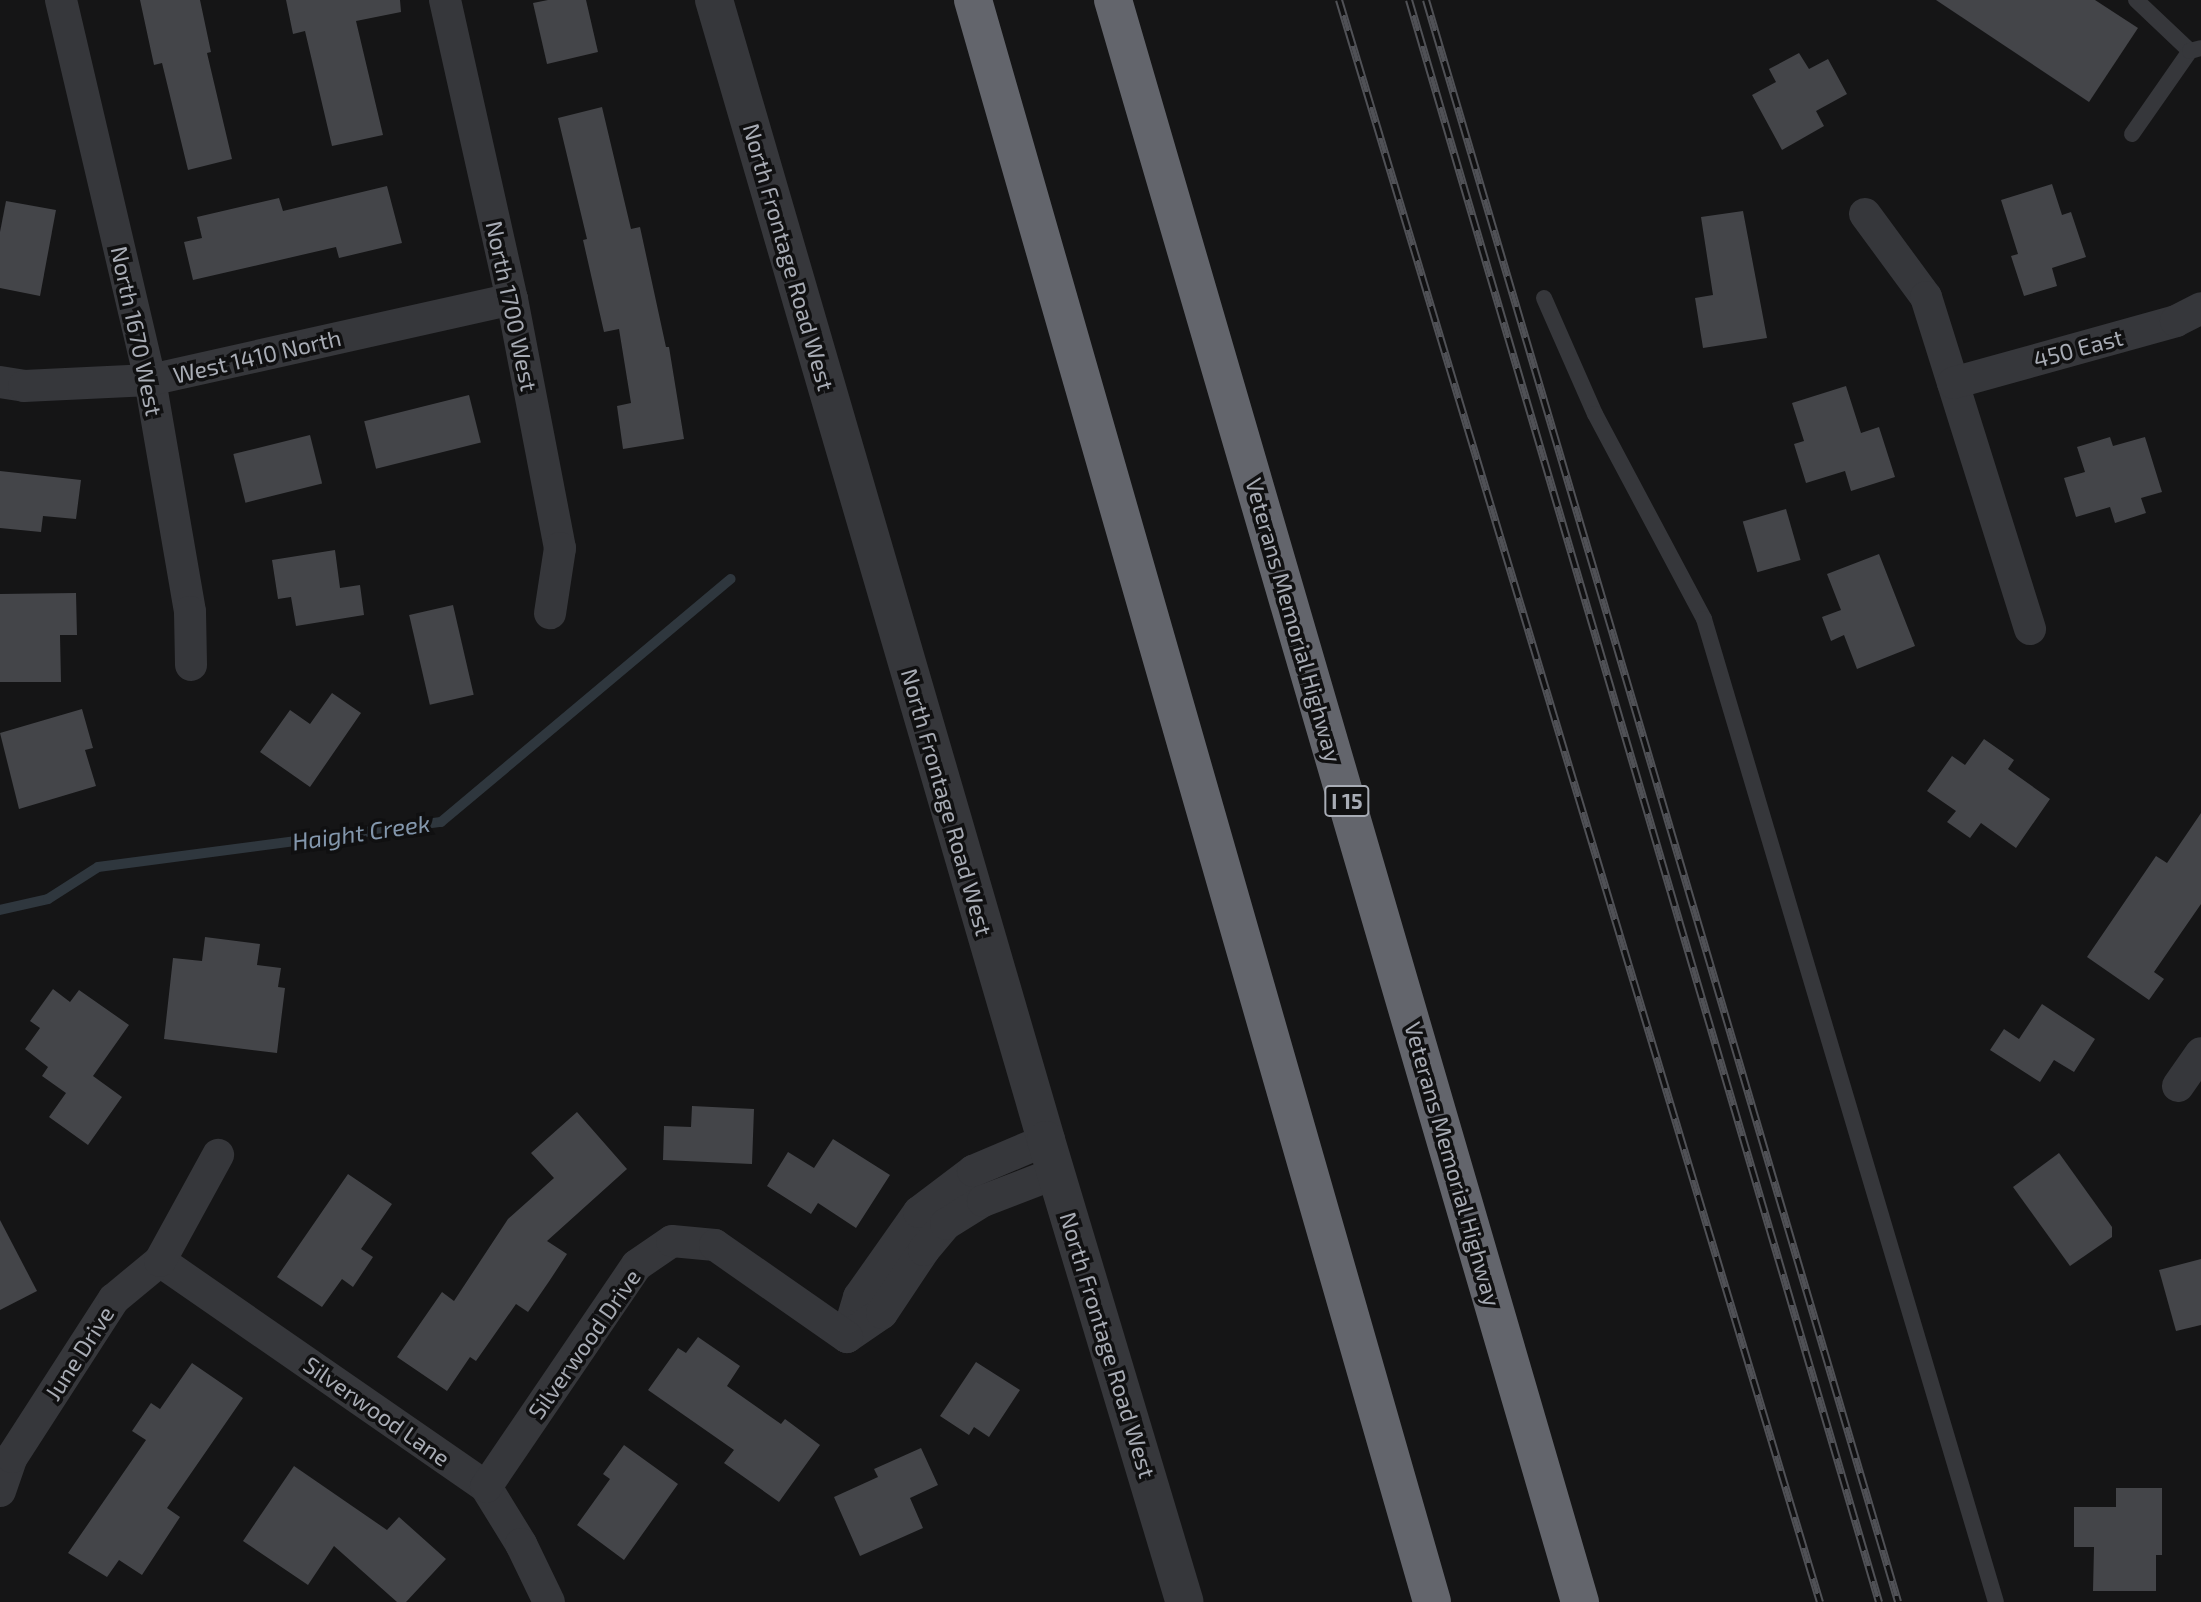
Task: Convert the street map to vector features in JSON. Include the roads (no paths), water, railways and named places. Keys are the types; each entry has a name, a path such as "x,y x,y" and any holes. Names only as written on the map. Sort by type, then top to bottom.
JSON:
{"highway":[{"path":"973,0 1432,1602"},
{"name":"Veterans Memorial Highway","path":"1114,0 1580,1602"}],"street":[{"name":"North 1670 West","path":"61,0 150,380 190,612 191,665"},
{"name":"North 1700 West","path":"445,0 512,299 560,548 550,613"},
{"name":"North Frontage Road West","path":"714,0 1051,1156 1185,1602"},
{"path":"1865,214 1926,297 2030,629"},
{"name":"West 1410 North","path":"0,382 24,386 150,380 512,299"},
{"name":"450 East","path":"1953,383 2176,321 2201,308"},
{"path":"2178,1086 2201,1053"},
{"name":"June Drive","path":"0,1491 12,1457 114,1299 160,1261 218,1155"},
{"name":"Silverwood Drive","path":"485,1486 637,1265 672,1241 715,1245 847,1337 882,1313 924,1250 946,1224 1051,1156"},
{"name":"Silverwood Lane","path":"160,1261 485,1486 521,1544 549,1602"}],"lane":[{"path":"2132,134 2196,50 2136,0"},
{"path":"1544,298 1595,414 1704,619 1996,1602"}],"waterway":[{"name":"Haight Creek","path":"0,910 48,899 98,867 441,822 731,579"}],"railway":[{"path":"1339,0 1820,1602"},
{"path":"1409,0 1879,1602"},
{"path":"1426,0 1898,1602"}]}
